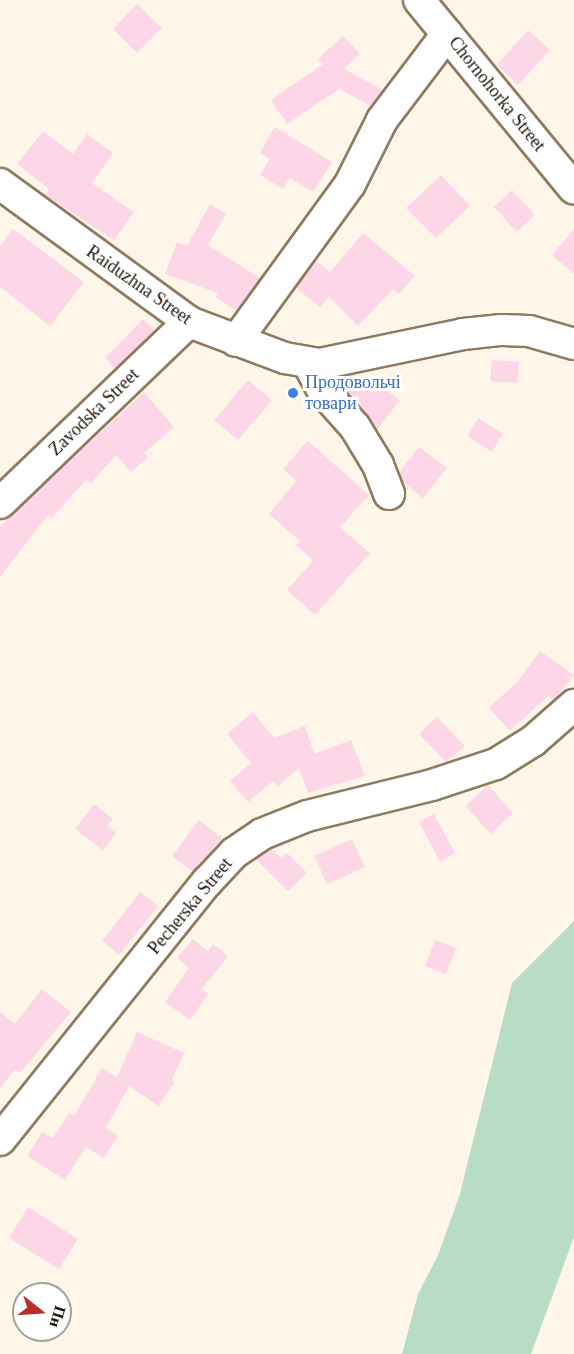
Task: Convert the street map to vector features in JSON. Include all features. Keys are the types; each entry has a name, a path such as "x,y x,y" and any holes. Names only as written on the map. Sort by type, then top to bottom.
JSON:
{"street":[{"name":"Chornohorka Street","path":"419,0 574,189"},
{"path":"236,341 350,184 382,120 447,34"},
{"name":"Raiduzhna Street","path":"0,184 189,322 236,341 309,363 330,363 463,334 502,330 529,331 574,344"},
{"name":"Zavodska Street","path":"0,503 189,322"},
{"path":"309,363 323,391 355,427 378,465 389,495"},
{"name":"Pecherska Street","path":"0,1140 207,882 234,853 262,834 307,816 432,785 496,764 533,741 574,705"}],"green space":[{"path":"574,921 574,1237 531,1354 402,1354 418,1294 438,1255 460,1194 512,983"}],"building":[{"path":"137,4 162,28 137,53 113,29"},
{"path":"528,30 550,50 518,85 497,65"},
{"path":"343,36 360,54 344,69 383,90 371,106 339,89 287,124 271,100 323,64 318,59"},
{"path":"275,127 332,162 313,192 290,178 283,189 260,175 270,159 260,153"},
{"path":"43,131 73,154 87,134 113,153 92,183 134,212 114,240 45,195 49,189 17,164"},
{"path":"441,175 470,206 436,238 406,208"},
{"path":"512,190 535,215 517,232 494,207"},
{"path":"210,204 226,214 208,245 260,278 237,311 215,297 218,293 165,274 177,242 187,246"},
{"path":"13,229 84,282 50,326 0,287 0,246"},
{"path":"574,229 574,274 552,255"},
{"path":"363,233 415,276 399,294 393,289 358,326 329,297 320,307 296,288 316,261 330,272"},
{"path":"143,319 155,330 115,369 105,358"},
{"path":"492,360 519,362 517,383 490,381"},
{"path":"354,374 375,393 381,386 400,400 377,430 337,380"},
{"path":"248,380 272,400 238,440 214,420"},
{"path":"144,392 174,427 144,453 148,457 131,472 116,455 91,483 86,480 52,518 48,515 0,577 0,526"},
{"path":"478,418 503,434 492,452 467,436"},
{"path":"308,441 369,495 340,527 370,553 315,615 287,590 313,561 296,545 300,541 269,514 296,481 283,469"},
{"path":"419,447 447,468 423,498 403,482 399,473"},
{"path":"540,651 574,675 554,700 548,696 510,731 489,708 518,681"},
{"path":"253,712 274,738 305,726 314,754 351,740 365,776 308,793 299,768 278,786 273,781 248,802 230,781 251,763 227,734"},
{"path":"437,717 465,746 446,762 419,734"},
{"path":"488,785 513,813 491,834 465,806"},
{"path":"94,804 113,819 107,826 116,833 103,850 75,829"},
{"path":"434,814 455,853 440,862 419,822"},
{"path":"199,820 222,838 193,872 172,856"},
{"path":"352,839 365,867 327,884 314,856"},
{"path":"272,849 281,858 287,853 307,873 288,891 256,859"},
{"path":"140,892 158,906 119,955 102,941"},
{"path":"193,939 208,951 213,944 228,956 202,989 208,994 190,1020 165,1002 189,968 177,958"},
{"path":"435,940 456,948 446,974 425,966"},
{"path":"42,989 71,1012 20,1073 15,1069 0,1088 0,1012 15,1024"},
{"path":"137,1032 184,1053 172,1080 175,1082 158,1106 129,1086 106,1128 118,1136 104,1158 86,1147 65,1180 27,1156 42,1132 53,1138 69,1113 74,1116 102,1068 117,1077"},
{"path":"28,1207 78,1239 59,1269 9,1238"}],"place":[{"name":"Продовольчі товари","path":"293,393"}]}
